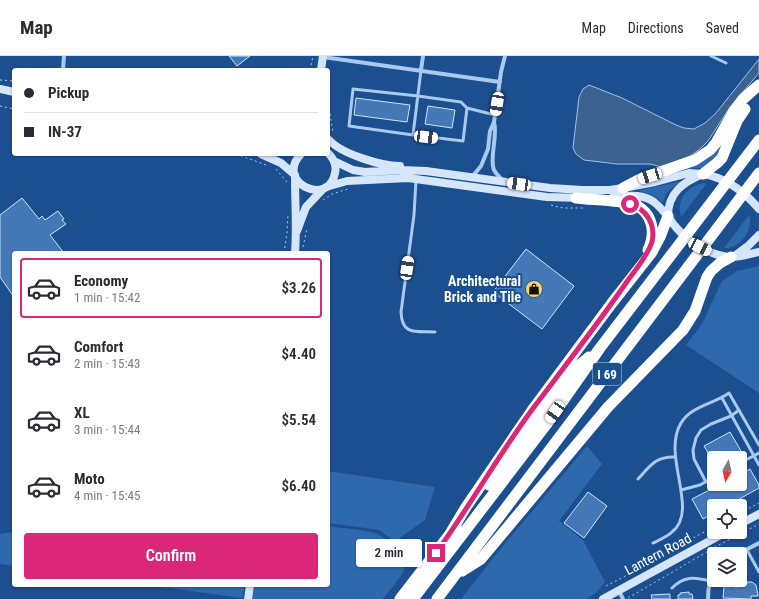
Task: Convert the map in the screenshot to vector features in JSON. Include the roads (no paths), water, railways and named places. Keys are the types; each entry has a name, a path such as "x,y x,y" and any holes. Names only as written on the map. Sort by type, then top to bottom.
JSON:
{"highway":[{"path":"623,188 640,179 684,164 705,154 716,143 730,118 743,100 759,84"},
{"path":"702,174 717,164 722,158 737,121 759,90"},
{"name":"I 69","path":"413,599 546,425 600,348 759,140"},
{"name":"I 69","path":"437,599 759,173"},
{"path":"576,198 623,203 636,206 646,214 652,225 653,236 648,250 612,303"},
{"path":"451,532 466,507 533,409 652,252 660,238 668,216"},
{"path":"456,575 481,559 608,407 644,368 681,333 695,311 707,277 711,271 720,263 732,257"},
{"path":"400,599 451,532 486,490 577,367 600,348"}],"main road":[{"path":"321,68 323,56"},
{"path":"0,89 12,92"},
{"path":"331,137 335,145 373,162 392,166 415,166 426,171"},
{"path":"265,156 281,163 295,176 302,186 315,190 347,181 416,179 547,197 643,197 654,202 668,216 676,228 694,243 715,254 732,257 759,252"},
{"path":"295,251 295,164 300,156"},
{"path":"331,157 353,170 365,172 402,170 426,171 550,188 610,190 647,184 689,173 702,174 716,177 737,187 756,206"},
{"path":"296,233 306,206 332,182 336,168 331,157"},
{"path":"668,216 669,202 672,196 681,187 702,174"},
{"path":"732,257 748,246 759,235"},
{"path":"747,520 759,514"},
{"name":"Lantern Road","path":"603,599 713,539"},
{"path":"248,599 250,587"}],"street":[{"path":"63,68 64,56"},
{"path":"323,56 500,82"},
{"path":"421,70 423,56"},
{"path":"472,177 481,166 488,149 490,131 494,122 505,56"},
{"path":"494,122 496,130 493,166 496,174 504,182"},
{"path":"747,550 759,543"},
{"path":"708,599 709,587"},
{"path":"618,590 625,599"}],"lane":[{"path":"711,56 726,63"},
{"path":"413,135 421,70"},
{"path":"467,108 463,141 349,126 353,88 461,102 467,108 495,115"},
{"path":"416,179 414,215 401,320 403,325 410,330 435,332"},
{"path":"653,543 673,532 679,522 683,509 675,457 675,437 681,423 689,413 722,398 729,393 759,446"},
{"path":"722,398 759,465"},
{"path":"681,490 690,489 706,482 694,459 693,450 696,438 701,430 711,424 732,416 739,410"},
{"path":"747,460 759,453"},
{"path":"638,479 651,464 658,459 667,456 675,457"},
{"path":"747,550 759,572"},
{"path":"672,588 678,582 685,579 697,578 707,580"}],"place":[{"name":"Architectural Brick and Tile","path":"534,289"}]}
